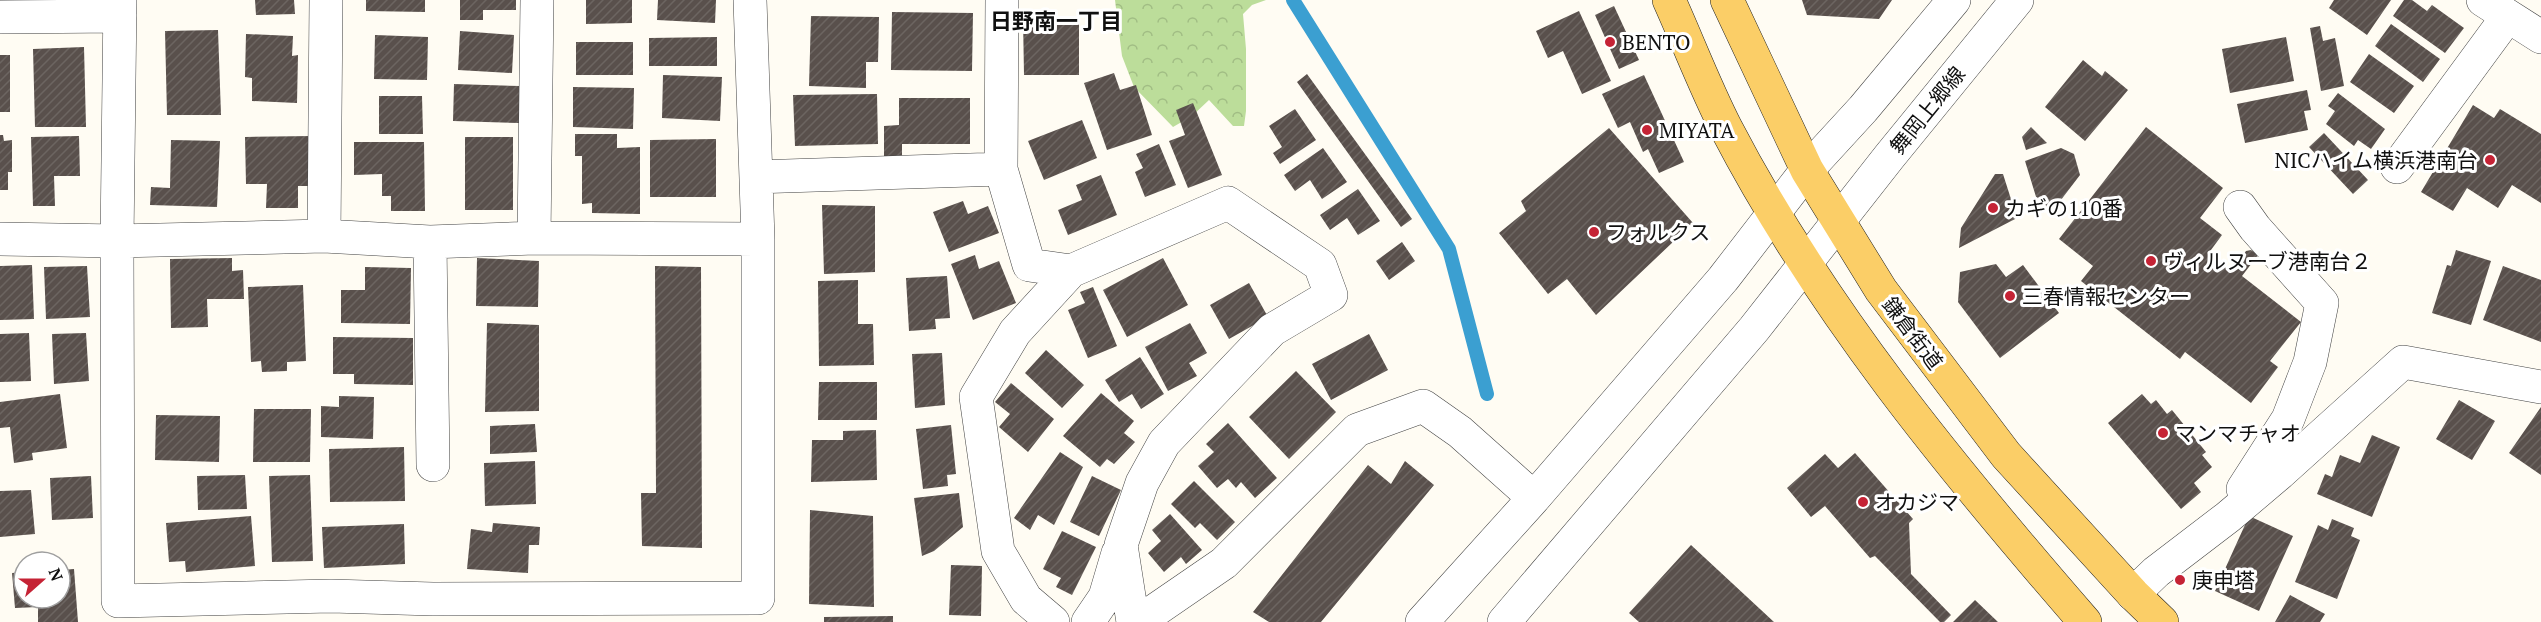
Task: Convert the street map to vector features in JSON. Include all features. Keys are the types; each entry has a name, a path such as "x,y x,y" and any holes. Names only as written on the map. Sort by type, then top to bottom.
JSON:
{"main road":[{"path":"1669,0 1726,128 1805,263 1853,334 1963,477 2085,622"},
{"name":"鎌倉街道","path":"1728,0 1807,170 1881,291 2006,455 2133,594 2162,622"}],"street":[{"path":"324,236 326,0"},
{"path":"534,238 537,0"},
{"path":"0,17 120,8 117,241 118,601 330,609 433,599 758,598 758,239 750,0"},
{"path":"1002,0 1001,169 1029,265 1071,271"},
{"path":"1422,622 1534,498 1723,279 1807,170 1863,109 1954,0"},
{"name":"舞岡上郷線","path":"1504,622 1754,329 1838,221 2017,0"},
{"path":"2397,167 2495,8 2541,37"},
{"path":"756,177 1001,169"},
{"path":"1053,622 1026,599 998,551 976,397 1016,332 1071,271 1228,203 1320,265 1331,294 1272,330 1164,443 1142,483 1105,597 1088,622"},
{"path":"2228,517 2246,484 2288,419 2310,362 2322,303 2255,228 2240,207"},
{"path":"0,239 117,241 324,236 430,242 534,238 758,239"},
{"path":"430,242 434,465"},
{"path":"2133,594 2156,572 2228,517 2403,362 2541,387"},
{"path":"1138,622 1224,563 1357,430 1423,406 1460,432 1534,498"},
{"path":"1121,545 1133,622"}],"green space":[{"path":"1115,0 1266,0 1252,5 1243,14 1246,49 1244,126 1233,126 1209,100 1192,116 1173,127 1134,87 1122,56"}],"building":[{"path":"255,0 294,0 295,14 256,15"},
{"path":"366,0 425,0 425,12 366,11"},
{"path":"460,0 516,0 516,10 483,10 483,20 460,20"},
{"path":"586,0 632,0 632,23 586,24"},
{"path":"658,0 716,0 715,23 657,20"},
{"path":"1802,0 1892,0 1879,19 1807,15"},
{"path":"2334,0 2391,0 2367,35 2329,8"},
{"path":"2404,0 2412,0 2427,11 2432,5 2464,28 2445,53 2393,16"},
{"path":"1614,6 1639,60 1619,69 1595,15"},
{"path":"1579,11 1611,81 1582,94 1563,51 1548,58 1536,31"},
{"path":"892,12 973,13 972,71 891,70"},
{"path":"811,16 879,17 878,62 866,62 866,88 809,86"},
{"path":"1023,18 1079,19 1079,75 1024,75"},
{"path":"2391,24 2440,59 2423,82 2375,46"},
{"path":"2320,26 2323,41 2335,38 2344,86 2321,91 2310,28"},
{"path":"218,30 221,115 167,115 165,31"},
{"path":"460,31 514,35 512,73 458,70"},
{"path":"246,34 293,36 292,56 298,55 297,103 252,101 252,78 245,77"},
{"path":"375,35 428,37 427,80 374,79"},
{"path":"717,37 717,66 649,66 649,38"},
{"path":"2286,37 2294,81 2230,93 2222,49"},
{"path":"576,42 633,42 633,75 576,75"},
{"path":"84,47 86,127 35,127 33,49"},
{"path":"2369,54 2414,86 2394,113 2350,82"},
{"path":"0,55 10,55 10,112 0,112"},
{"path":"2083,60 2102,76 2105,71 2128,90 2085,141 2045,107"},
{"path":"1114,73 1120,90 1136,85 1152,135 1107,150 1084,83"},
{"path":"1307,74 1412,219 1401,227 1297,82"},
{"path":"663,75 722,77 720,121 662,118"},
{"path":"1644,75 1684,162 1659,173 1648,149 1643,152 1630,122 1618,128 1602,94"},
{"path":"454,84 520,86 519,123 453,121"},
{"path":"573,87 634,88 633,129 573,127"},
{"path":"2307,90 2311,110 2304,111 2308,130 2245,143 2237,104"},
{"path":"2338,93 2385,129 2371,149 2358,140 2354,146 2326,124 2335,111 2328,106"},
{"path":"877,94 878,144 795,146 793,95"},
{"path":"379,96 422,96 423,134 379,134"},
{"path":"899,98 970,98 970,144 902,144 902,159 884,159 884,126 899,125"},
{"path":"1193,103 1222,175 1188,188 1169,141 1185,135 1176,110"},
{"name":"NICハイム横浜港南台","path":"2473,105 2494,118 2500,109 2541,134 2541,203 2512,185 2498,208 2467,188 2453,211 2421,192"},
{"path":"1295,109 1316,140 1280,164 1273,153 1282,147 1269,126"},
{"path":"1082,120 1097,158 1044,180 1028,141"},
{"path":"2031,127 2047,143 2026,150 2022,137"},
{"name":"ヴィルヌーブ港南台２","path":"2146,127 2223,188 2200,218 2222,235 2208,254 2231,272 2246,251 2251,250 2258,255 2242,276 2301,322 2270,361 2278,367 2251,403 2185,352 2180,359 2081,281 2093,266 2059,239"},
{"path":"1609,128 1693,223 1596,315 1567,279 1548,294 1499,233 1526,211 1521,201"},
{"path":"2324,133 2368,180 2353,194 2309,147"},
{"path":"575,134 617,134 617,148 640,147 640,214 592,213 592,203 582,204 582,156 575,156"},
{"path":"0,135 3,135 4,141 12,140 12,172 8,172 8,190 0,190"},
{"path":"79,136 80,176 54,176 55,206 33,206 31,137"},
{"path":"313,136 313,186 298,186 298,208 266,208 267,184 246,184 245,137"},
{"path":"465,137 513,137 513,210 465,210"},
{"path":"716,139 716,197 650,197 650,140"},
{"path":"171,140 220,141 217,207 150,205 151,187 170,188"},
{"path":"354,142 424,142 425,211 391,211 391,196 382,196 382,174 354,175"},
{"path":"1159,144 1176,185 1145,197 1135,172 1143,168 1136,154"},
{"path":"1323,148 1347,182 1322,199 1310,180 1295,191 1284,175"},
{"path":"2061,148 2074,154 2080,175 2054,209 2041,213 2025,161"},
{"path":"1995,174 2003,174 2017,218 1959,248 1961,228"},
{"path":"1101,175 1117,215 1068,235 1058,210 1082,200 1076,185"},
{"path":"1358,189 1380,221 1358,235 1347,218 1330,230 1320,215"},
{"path":"963,201 968,214 988,206 999,233 949,252 933,212"},
{"path":"822,205 875,206 875,272 824,274"},
{"path":"1402,242 1415,261 1389,280 1376,261"},
{"path":"2456,250 2491,261 2471,325 2432,313 2447,265 2451,266"},
{"path":"975,255 979,269 999,261 1016,303 973,320 951,264"},
{"path":"232,258 232,271 243,270 244,299 207,299 208,327 171,328 170,259"},
{"path":"477,258 539,261 538,307 476,306"},
{"path":"1163,258 1188,305 1127,337 1103,290"},
{"path":"1996,264 2006,277 2023,265 2059,313 2000,358 1958,302 1960,272"},
{"path":"32,265 34,319 0,320 0,266"},
{"path":"87,266 90,317 46,319 44,267"},
{"path":"655,266 701,267 702,548 642,546 641,493 656,493"},
{"path":"2503,266 2541,280 2541,342 2483,320"},
{"path":"365,267 411,268 410,324 341,323 341,290 365,290"},
{"path":"947,276 950,318 935,319 936,329 909,331 906,278"},
{"path":"858,280 858,324 873,324 874,365 819,366 818,281"},
{"path":"1249,283 1268,317 1229,339 1210,305"},
{"path":"303,285 306,361 287,362 287,371 262,372 261,361 251,362 248,287"},
{"path":"1093,287 1117,346 1088,358 1068,310 1085,303 1080,292"},
{"path":"487,323 539,325 539,411 485,412"},
{"path":"1190,323 1207,353 1189,363 1197,376 1168,391 1145,347"},
{"path":"29,333 31,381 0,382 0,334"},
{"path":"86,333 89,381 54,384 52,334"},
{"path":"1369,334 1388,370 1331,400 1312,364"},
{"path":"333,337 413,338 413,385 354,384 354,374 333,374"},
{"path":"1046,350 1084,385 1062,408 1025,373"},
{"path":"942,353 945,405 915,408 912,354"},
{"path":"1140,357 1164,394 1141,409 1132,394 1119,402 1105,380"},
{"path":"1296,371 1336,412 1289,459 1249,417"},
{"path":"819,382 877,382 877,420 818,420"},
{"path":"1011,383 1054,419 1028,452 999,427 1010,414 995,402"},
{"path":"1101,393 1134,421 1124,433 1135,442 1114,464 1107,459 1100,467 1063,436"},
{"path":"60,394 67,448 32,453 33,460 14,463 10,427 0,428 0,402"},
{"path":"2142,394 2151,404 2156,400 2167,414 2172,410 2206,452 2202,455 2212,467 2194,483 2201,492 2181,509 2108,423"},
{"path":"339,396 374,397 373,439 321,437 321,406 339,407"},
{"path":"2459,400 2495,421 2472,460 2436,439"},
{"path":"2541,407 2541,475 2509,453"},
{"path":"254,409 311,409 310,462 253,462"},
{"path":"156,415 220,416 219,462 155,460"},
{"path":"1228,423 1277,478 1255,498 1241,482 1236,488 1228,479 1217,488 1198,466 1214,452 1206,444"},
{"path":"535,424 537,452 490,454 490,426"},
{"path":"951,425 956,474 947,475 948,486 923,489 916,429"},
{"path":"876,430 877,480 811,482 812,440 843,440 843,431"},
{"path":"2372,435 2400,447 2372,517 2317,494 2325,474 2332,477 2340,455 2360,463"},
{"path":"404,447 405,501 330,502 329,449"},
{"path":"1060,452 1083,467 1054,525 1038,515 1030,530 1014,518"},
{"path":"1855,453 1913,519 1909,523 1911,574 1951,615 1944,622 1940,622 1875,556 1870,558 1825,506 1811,517 1787,488 1825,454 1838,468"},
{"path":"535,461 536,504 485,506 484,463"},
{"path":"1405,461 1434,485 1321,622 1269,622 1253,612 1368,465 1391,484"},
{"path":"245,475 247,509 198,510 197,476"},
{"path":"310,475 313,561 272,562 269,476"},
{"path":"91,476 93,518 52,520 50,478"},
{"path":"1092,476 1121,490 1099,536 1070,522"},
{"path":"1194,481 1235,522 1217,540 1200,523 1195,528 1171,504"},
{"path":"31,490 35,534 0,537 0,491"},
{"path":"959,493 963,527 934,551 922,556 914,498"},
{"path":"810,510 873,516 874,607 809,604"},
{"path":"1170,514 1202,550 1186,564 1181,557 1164,572 1148,553 1161,541 1152,530"},
{"path":"251,516 255,566 186,572 185,561 169,562 166,523"},
{"path":"2249,516 2293,536 2259,611 2215,591"},
{"path":"2332,519 2354,528 2351,536 2360,540 2337,599 2295,582 2318,525 2328,530"},
{"path":"493,523 540,527 539,545 529,545 528,573 467,569 471,529 492,532"},
{"path":"404,524 405,564 324,568 322,527"},
{"path":"1062,531 1096,547 1072,595 1056,587 1061,578 1043,569"},
{"path":"1691,545 1774,622 1639,622 1629,613"},
{"path":"951,565 982,566 981,616 949,615"},
{"path":"72,569 74,569 78,622 38,622 38,610 72,610"},
{"path":"2290,595 2325,614 2320,622 2275,622"},
{"path":"1975,600 1998,622 1953,622"},
{"path":"893,616 893,622 824,622 824,617"}],"waterway":[{"path":"1293,0 1449,249 1487,394"}],"place":[{"name":"BENTO","path":"1610,42"},
{"name":"MIYATA","path":"1647,130"},
{"name":"NICハイム横浜港南台","path":"2490,160"},
{"name":"カギの110番","path":"1993,208"},
{"name":"フォルクス","path":"1594,232"},
{"name":"ヴィルヌーブ港南台２","path":"2151,261"},
{"name":"三春情報センター","path":"2010,296"},
{"name":"マンマチャオ","path":"2163,433"},
{"name":"オカジマ","path":"1863,502"},
{"name":"庚申塔","path":"2180,580"}],"district":[{"name":"日野南一丁目","path":"1056,20"}]}
